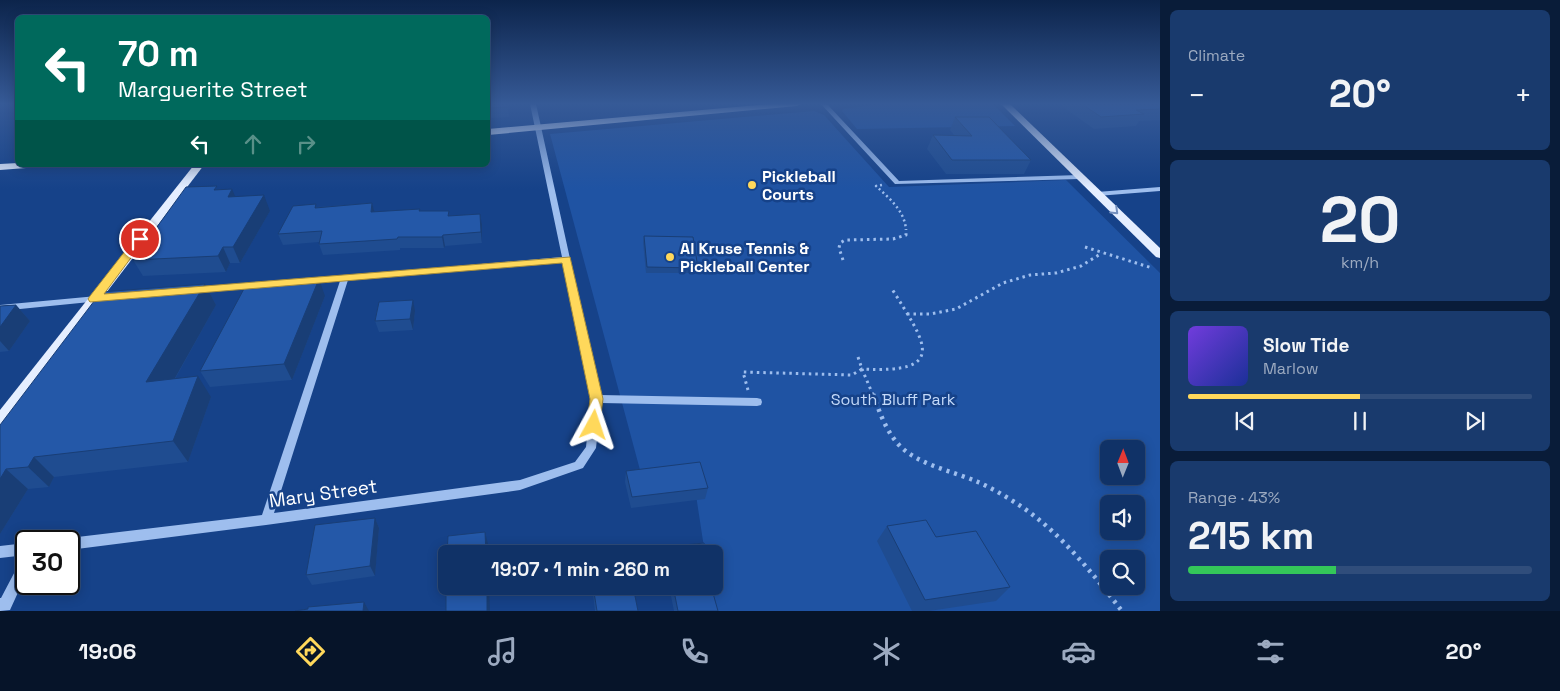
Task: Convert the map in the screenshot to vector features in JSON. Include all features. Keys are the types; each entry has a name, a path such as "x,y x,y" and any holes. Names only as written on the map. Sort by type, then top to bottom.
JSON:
{"main road":[{"path":"1035,133 1160,254"},
{"path":"0,167 15,166"},
{"path":"0,421 197,167"}],"street":[{"path":"539,133 596,399 754,402"},
{"path":"850,133 896,182 1079,176"},
{"path":"1097,194 1160,189"},
{"path":"296,282 566,259"},
{"path":"266,520 345,278"},
{"path":"191,291 267,284"},
{"path":"241,299 248,286"},
{"path":"0,308 108,298"},
{"name":"Mary Street","path":"80,543 266,520 520,485 579,465 591,448 596,399"},
{"path":"0,552 15,550"},
{"path":"0,606 5,604 15,584"}],"path":[{"path":"843,260 839,248 840,243 845,240 893,240 906,235 907,228 900,209 876,186 896,182"},
{"path":"1085,247 1139,265 1156,268"},
{"path":"907,314 930,314 956,309 1003,283 1030,275 1056,273 1081,266 1102,253"},
{"path":"754,402 743,372 852,375 862,369 884,370 918,363 923,355 924,346 892,289"},
{"path":"858,357 883,422 899,446 926,461 980,484 1011,500 1048,527 1083,563 1122,611"}],"green space":[{"name":"South Bluff Park","path":"840,133 889,187 1066,180 1160,273 1160,611 714,611 711,595 723,595 723,545 704,545 692,469 640,470 550,134"}],"building":[{"path":"969,133 1004,133 1031,160 952,160 933,135 972,136"},
{"path":"217,186 214,190 232,189 228,197 264,195 233,247 223,247 218,256 133,260 186,187"},
{"path":"372,203 371,212 420,209 419,211 449,211 448,216 480,214 481,232 443,235 442,237 398,237 397,239 319,244 322,231 278,234 293,206 316,204 315,208"},
{"name":"Al Kruse Tennis & Pickleball Center","path":"644,236 693,237 698,268 647,267"},
{"path":"319,279 284,364 200,371 246,285"},
{"path":"205,284 146,382 198,376 173,441 34,457 28,467 6,469 0,479 0,425 101,292"},
{"path":"413,300 410,319 375,321 379,302"},
{"path":"16,305 0,327 0,306"},
{"path":"700,462 708,488 632,497 626,471"},
{"path":"375,518 370,566 306,575 315,525"},
{"path":"926,520 936,537 976,531 1010,587 925,600 887,526"},
{"path":"485,532 486,545 448,545 448,536"},
{"path":"704,543 705,545 684,545"},
{"path":"446,595 487,595 487,611 446,611"},
{"path":"594,595 635,595 638,611 597,611"},
{"path":"675,595 714,595 718,611 678,611"},
{"path":"364,602 363,611 295,611 308,609 308,607"}],"place":[{"name":"Pickleball Courts","path":"752,185"},
{"name":"Al Kruse Tennis & Pickleball Center","path":"670,257"}],"route":[{"path":"140,239 94,299 566,259 596,399 594,425"}]}
